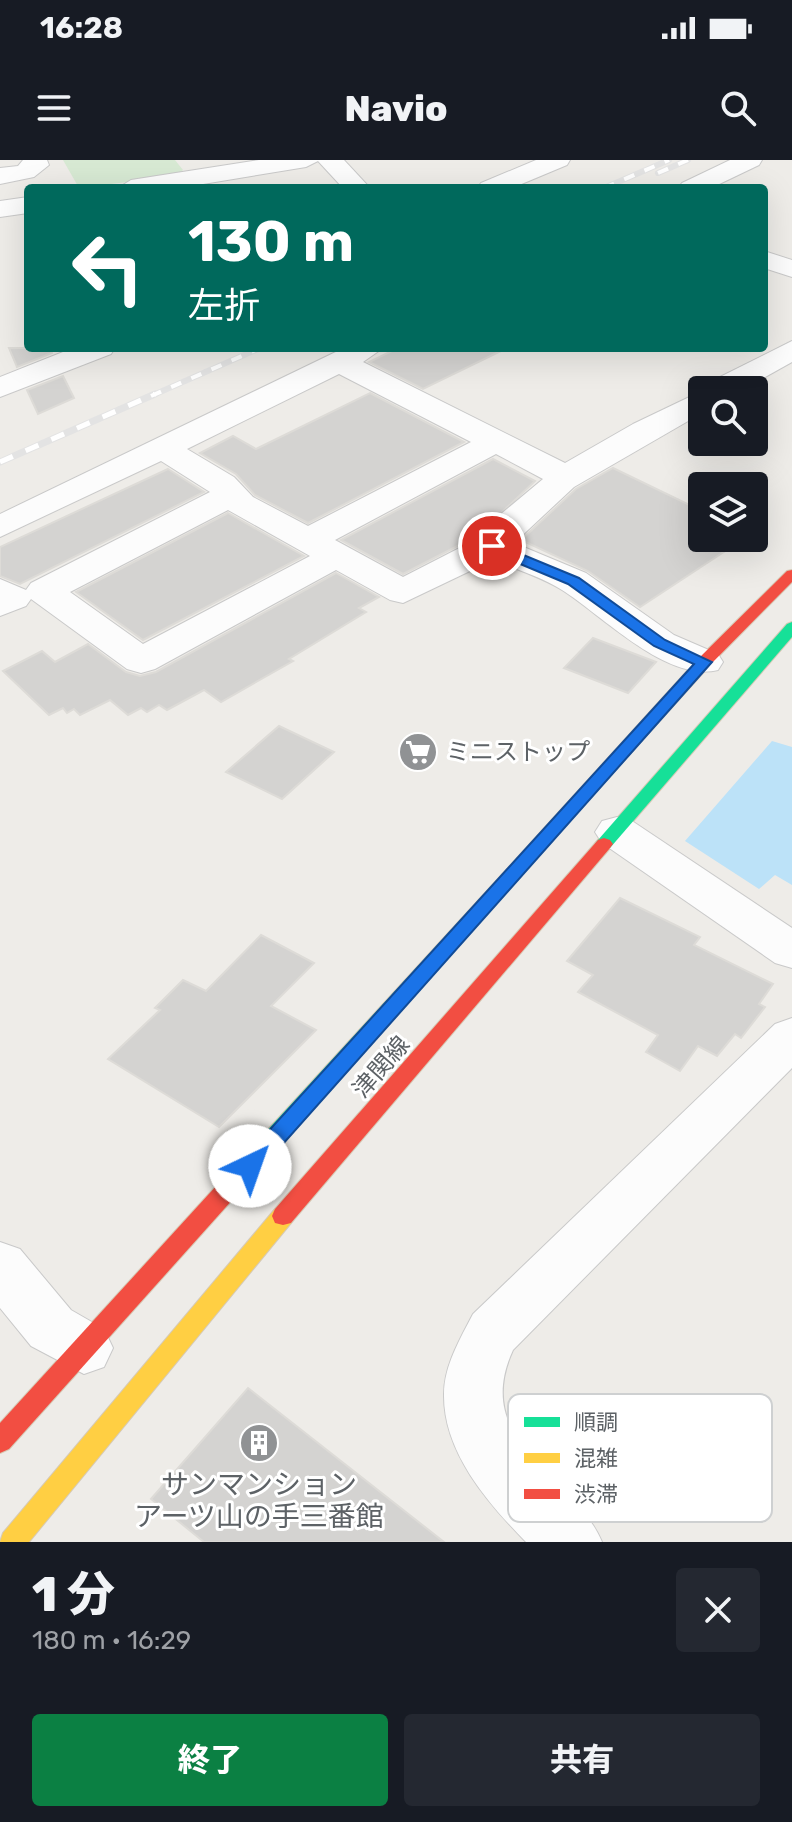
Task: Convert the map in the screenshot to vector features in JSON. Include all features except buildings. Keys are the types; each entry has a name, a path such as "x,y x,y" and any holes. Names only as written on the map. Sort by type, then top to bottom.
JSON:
{"main road":[{"name":"津関線","path":"0,1441 704,662 792,574"},
{"name":"津関線","path":"12,1542 221,1288 792,627"}],"street":[{"path":"0,176 29,170 37,165 35,160"},
{"path":"153,184 306,160"},
{"path":"330,160 353,184"},
{"path":"489,180 558,160"},
{"path":"699,184 750,160"},
{"path":"0,209 24,206"},
{"path":"768,260 792,269"},
{"path":"745,376 792,350"},
{"path":"2,381 88,352"},
{"path":"0,527 353,355 497,441 564,476"},
{"path":"162,448 232,494 241,504 403,592 492,546 513,520 564,476 688,408"},
{"path":"232,494 44,591 141,661 497,441"},
{"path":"492,546 573,581 660,643 704,662"},
{"path":"0,590 13,598 0,605"},
{"path":"617,832 792,951"},
{"path":"508,1478 501,1471 479,1428 475,1395 477,1368 493,1332 792,1037"},
{"path":"0,1266 51,1328 84,1348"},
{"path":"551,1522 570,1542"}],"green space":[{"path":"63,160 175,160 183,170 176,176 111,184 77,184"}],"water":[{"path":"772,741 792,747 792,885 775,875 759,889 685,841"}],"railway":[{"path":"613,184 669,160"},
{"path":"658,173 688,160"},
{"path":"151,396 251,352"},
{"path":"0,462 155,394"}],"traffic: fast":[{"path":"604,844 792,627"},
{"path":"226,1191 524,861"}],"traffic: slow":[{"path":"12,1542 283,1216"}],"traffic: jam":[{"path":"524,861 704,662 792,574"},
{"path":"283,1216 604,844"},
{"path":"0,1441 226,1191"}],"place":[{"name":"ミニストップ","path":"418,752"},
{"name":"サンマンション アーツ山の手三番館","path":"259,1443"}],"route":[{"path":"250,1166 704,662 660,643 573,581 492,546"}]}
